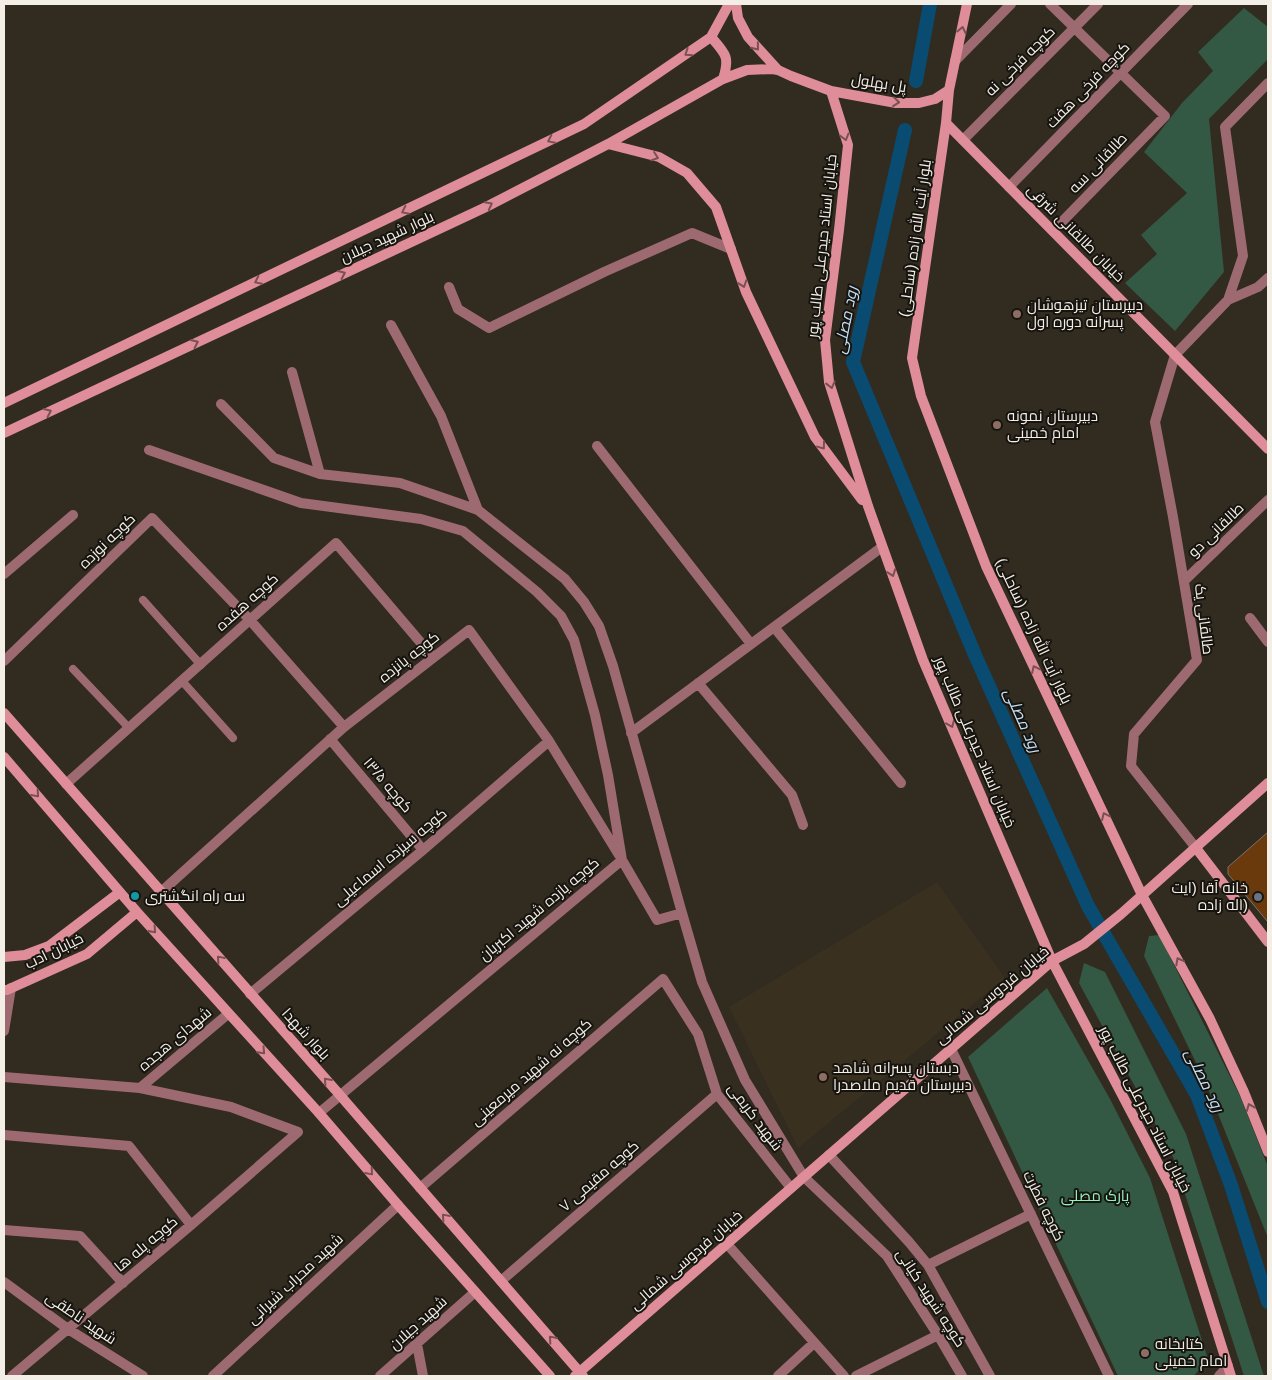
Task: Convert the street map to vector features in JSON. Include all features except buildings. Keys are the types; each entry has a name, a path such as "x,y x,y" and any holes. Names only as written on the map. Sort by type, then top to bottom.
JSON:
{"main road":[{"name":"بلوار شهید جیلان","path":"4,402 584,124 711,38 729,4"},
{"path":"736,4 738,18 748,37 778,70"},
{"name":"بلوار آیت الله زاده (ساحلی)","path":"967,4 949,90 946,123 912,358 921,396 986,566 1142,895 1210,1019 1244,1092 1268,1152"},
{"path":"711,38 719,46 728,63 723,78"},
{"name":"بلوار شهید جیلان","path":"4,433 486,207 608,144 723,78 747,70 778,70"},
{"name":"پل بهلول","path":"778,70 831,91 896,102 919,103 935,99 949,90"},
{"name":"خیابان استاد حیدرعلی طالب پور","path":"831,91 848,145 825,340 829,382 868,506 923,660 1052,961 1173,1192 1231,1376"},
{"name":"خیابان طالقانی شرقی","path":"946,123 1268,449"},
{"path":"608,144 659,158 687,173 716,207 746,292 815,437 868,506"},
{"name":"بلوار شهدا","path":"4,713 339,1094 501,1281 579,1375"},
{"path":"4,757 137,912 319,1113 550,1376"},
{"name":"خیابان فردوسی شمالی","path":"579,1375 1052,961 1084,944 1121,914 1268,783"},
{"path":"1196,848 1268,942"},
{"name":"خیابان ادب","path":"4,957 25,955 50,946 120,892"},
{"name":"خیابان ادب","path":"7,989 87,954 137,912"}],"street":[{"path":"955,61 1011,4"},
{"path":"1050,4 1120,73"},
{"name":"کوچه فرخی نه","path":"963,140 1098,4"},
{"name":"کوچه فرخی هفت","path":"1009,186 1188,4"},
{"name":"طالقانی سه","path":"1053,231 1165,116 1120,73"},
{"path":"1228,300 1243,256 1225,127 1268,83"},
{"path":"449,287 458,309 489,328 604,272 692,233 731,250"},
{"path":"1175,355 1228,300 1258,287 1268,278"},
{"path":"391,325 441,416 478,510"},
{"name":"طالقانی یک","path":"1175,355 1154,422 1173,517 1196,660 1134,734 1131,766 1196,848"},
{"path":"292,372 320,474"},
{"path":"221,404 274,458 320,474 400,483 478,510 565,580 584,602 599,626 613,666 702,982 745,1080 804,1177"},
{"path":"597,446 751,644"},
{"path":"149,450 301,503 421,519 463,531 537,592 561,616 574,640 597,724 608,775 622,860"},
{"name":"طالقانی دو","path":"1184,581 1268,500"},
{"path":"4,574 73,515"},
{"name":"کوچه نوزده","path":"4,661 152,518 250,619"},
{"name":"کوچه هفده","path":"66,784 336,542 433,657"},
{"path":"631,732 882,547"},
{"path":"1250,618 1268,642"},
{"path":"250,619 344,727"},
{"path":"774,627 901,783"},
{"name":"کوچه پانزده","path":"161,892 344,727 469,630 549,741 622,860"},
{"path":"698,683 792,795 803,825"},
{"name":"کوچه ۱۳/۵","path":"330,740 423,850"},
{"name":"کوچه سیزده اسماعیلی","path":"250,994 423,850 549,741"},
{"name":"کوچه یازده شهید اکبریان","path":"319,1113 339,1094 622,860 657,920 682,913"},
{"name":"شهید کریمی","path":"663,979 698,1034 717,1094 791,1188"},
{"name":"کوچه نه شهید میرمعینی","path":"420,1188 663,979"},
{"path":"4,1032 7,989"},
{"name":"شهدای هجده","path":"140,1088 228,1014"},
{"name":"کوچه فطرت","path":"951,1049 1109,1376"},
{"path":"4,1078 140,1088"},
{"name":"کوچه پله ها","path":"12,1376 298,1132 232,1108 140,1088"},
{"name":"کوچه مقیمی ۷","path":"501,1281 717,1094"},
{"path":"4,1135 129,1146 191,1225"},
{"path":"829,1155 909,1242 928,1266 990,1376"},
{"name":"کوچه شهید کیانی","path":"804,1177 887,1256 938,1334 962,1376"},
{"name":"شهید محراب شیرانی","path":"213,1376 398,1205"},
{"path":"928,1266 1031,1214"},
{"path":"4,1230 80,1236 123,1283"},
{"path":"727,1244 844,1376"},
{"name":"شهید ناطقی","path":"4,1282 68,1329 143,1376"},
{"name":"شهید جیلان","path":"380,1376 475,1292"},
{"path":"856,1376 938,1334"},
{"path":"778,1376 814,1343"},
{"path":"417,1344 423,1376"},
{"path":"1219,1376 1228,1366"}],"lane":[{"path":"144,600 201,665"},
{"path":"73,668 129,728"},
{"path":"182,681 233,738"}],"shaded area":[{"name":"دبستان پسرانه شاهد دبیرستان قدیم ملاصدرا","path":"937,882 1005,978 798,1148 729,1007"}],"green space":[{"path":"1244,8 1268,27 1268,59 1209,119 1224,272 1175,331 1125,283 1157,254 1141,235 1187,193 1144,152 1182,103 1213,71 1198,52"},
{"path":"1159,935 1240,1096 1268,1167 1268,1238 1204,1079 1144,956 1149,936"},
{"path":"1084,963 1105,972 1186,1134 1264,1376 1244,1376 1173,1157 1079,983"},
{"name":"پارک مصلی","path":"1047,988 1110,1099 1150,1178 1208,1359 1194,1376 1118,1376 968,1057"}],"waterway":[{"name":"رود مصلی","path":"916,81 930,4"},
{"name":"رود مصلی","path":"905,130 853,362 975,655 1088,906 1197,1095 1231,1185 1268,1302"}],"place":[{"name":"دبیرستان تیزهوشان پسرانه دوره اول","path":"1017,314"},
{"name":"دبیرستان نمونه امام خمینی","path":"997,425"},
{"name":"سه راه انگشتری","path":"135,896"},
{"name":"خانه آقا (ایت اله زاده)","path":"1258,897"},
{"name":"دبستان پسرانه شاهد دبیرستان قدیم ملاصدرا","path":"823,1077"},
{"name":"کتابخانه امام خمینی","path":"1145,1353"}]}
